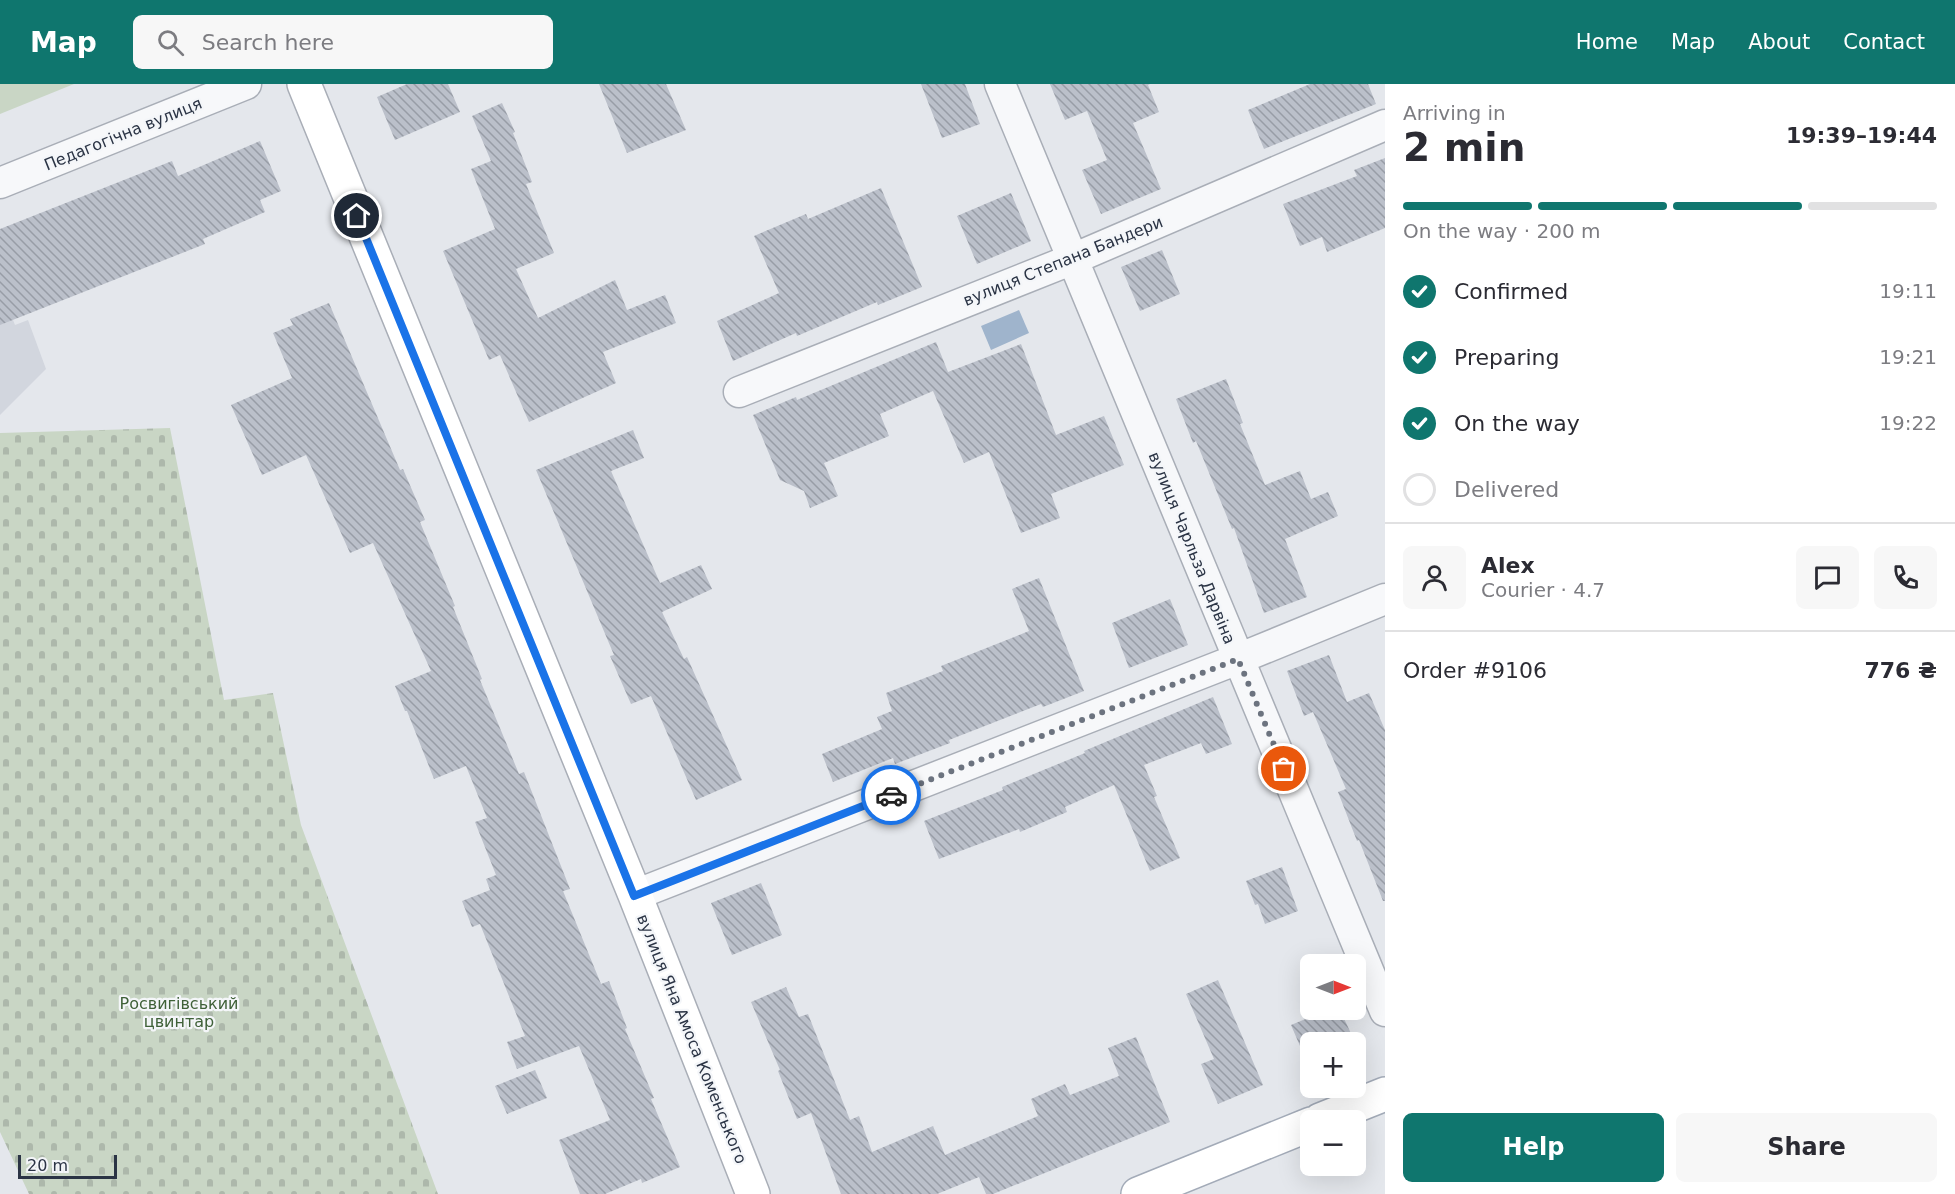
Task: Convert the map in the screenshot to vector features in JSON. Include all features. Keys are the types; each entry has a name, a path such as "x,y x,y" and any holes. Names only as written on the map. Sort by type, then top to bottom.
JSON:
{"street":[{"name":"Педагогічна вулиця","path":"0,183 246,84"},
{"name":"вулиця Яна Амоса Коменського","path":"304,84 753,1194"},
{"name":"вулиця Чарльза Дарвіна","path":"1000,84 1385,1011"},
{"name":"вулиця Степана Бандери","path":"739,392 1072,259 1385,125"},
{"path":"634,896 1385,599"},
{"path":"1345,1110 1385,1094"},
{"path":"1138,1194 1300,1128"}],"shaded area":[{"path":"0,287 15,325 28,320 46,369 0,415"}],"green space":[{"path":"0,84 74,84 0,114"},
{"name":"Росвигівський цвинтар","path":"170,428 224,700 273,693 301,825 438,1194 29,1194 0,1132 0,433"}],"water":[{"path":"1019,310 1029,333 991,350 981,326"}],"building":[{"path":"407,84 448,84 460,112 395,140 377,97"},
{"path":"599,84 666,84 686,130 627,153"},
{"path":"921,84 965,84 980,124 942,138"},
{"path":"1050,84 1150,84 1148,85 1159,112 1133,123 1161,189 1101,214 1082,170 1107,160 1087,111 1065,120"},
{"path":"1310,84 1368,84 1376,104 1264,149 1248,110"},
{"path":"502,103 515,132 513,133 532,182 526,184 554,253 516,269 538,318 615,280 627,310 665,295 676,323 603,352 616,383 529,422 500,355 489,360 443,251 495,229 471,169 491,161 472,116"},
{"path":"260,141 281,191 260,200 265,212 203,239 205,244 0,325 0,229 172,161 178,176"},
{"path":"1385,158 1385,228 1327,252 1322,237 1300,246 1283,204 1357,176 1354,170"},
{"path":"881,188 922,287 878,305 877,302 797,336 796,333 733,361 717,321 779,293 754,236 806,214 808,219"},
{"path":"1011,193 1031,241 977,264 957,216"},
{"path":"1162,250 1180,294 1140,311 1121,267"},
{"path":"329,303 400,470 403,469 425,520 420,522 455,606 453,607 482,679 480,680 519,774 524,772 570,889 563,891 601,984 609,981 627,1028 625,1029 654,1098 651,1099 680,1167 642,1183 641,1179 605,1194 580,1194 559,1140 610,1120 579,1046 517,1069 507,1042 525,1036 480,924 472,927 462,901 490,890 486,879 496,875 475,822 487,818 466,766 434,779 407,711 405,711 395,686 431,671 373,543 350,553 306,455 262,475 231,405 292,378 273,333 293,325 290,319"},
{"path":"936,342 948,372 1021,344 1056,435 1104,416 1124,465 1051,494 1060,518 1021,533 989,452 964,463 933,391 880,414 889,436 824,463 838,496 810,508 804,491 780,480 753,415 796,397 797,400"},
{"path":"1226,379 1243,423 1240,424 1265,485 1300,471 1311,499 1328,492 1338,516 1285,539 1307,597 1264,613 1234,528 1232,529 1196,441 1193,443 1176,399"},
{"path":"633,430 644,458 611,471 660,583 701,565 712,589 662,612 684,659 687,657 742,780 696,800 651,696 631,704 610,656 614,655 536,470"},
{"path":"1039,578 1084,691 1043,707 1041,704 895,764 893,758 833,782 822,754 882,729 877,717 892,711 886,693 943,671 941,666 1029,631 1012,589"},
{"path":"1170,599 1188,645 1129,668 1112,623"},
{"path":"1329,655 1347,702 1369,693 1385,730 1385,901 1383,901 1359,840 1357,841 1338,792 1346,789 1313,712 1304,716 1287,671"},
{"path":"1213,697 1232,744 1206,754 1201,743 1144,765 1157,796 1154,797 1180,858 1150,871 1114,785 1065,807 1067,812 1020,832 1019,829 939,859 924,821 1003,790 1002,787"},
{"path":"1282,867 1298,911 1265,924 1246,881"},
{"path":"761,883 782,935 732,955 711,903"},
{"path":"1218,980 1263,1085 1218,1104 1201,1064 1214,1059 1186,994"},
{"path":"786,987 799,1017 808,1014 850,1120 859,1116 872,1152 933,1126 945,1155 1038,1116 1031,1099 1065,1084 1070,1095 1119,1076 1108,1048 1136,1037 1170,1122 993,1194 986,1194 979,1177 937,1194 841,1194 811,1113 797,1119 778,1071 780,1070 751,1002"},
{"path":"1303,1020 1345,1020 1350,1032 1300,1032 1300,1046 1291,1025"},
{"path":"535,1070 547,1098 507,1114 495,1086"}],"way so far":[{"path":"891,795 1238,659 1284,769"}],"route":[{"path":"357,216 634,896 891,795"}]}
